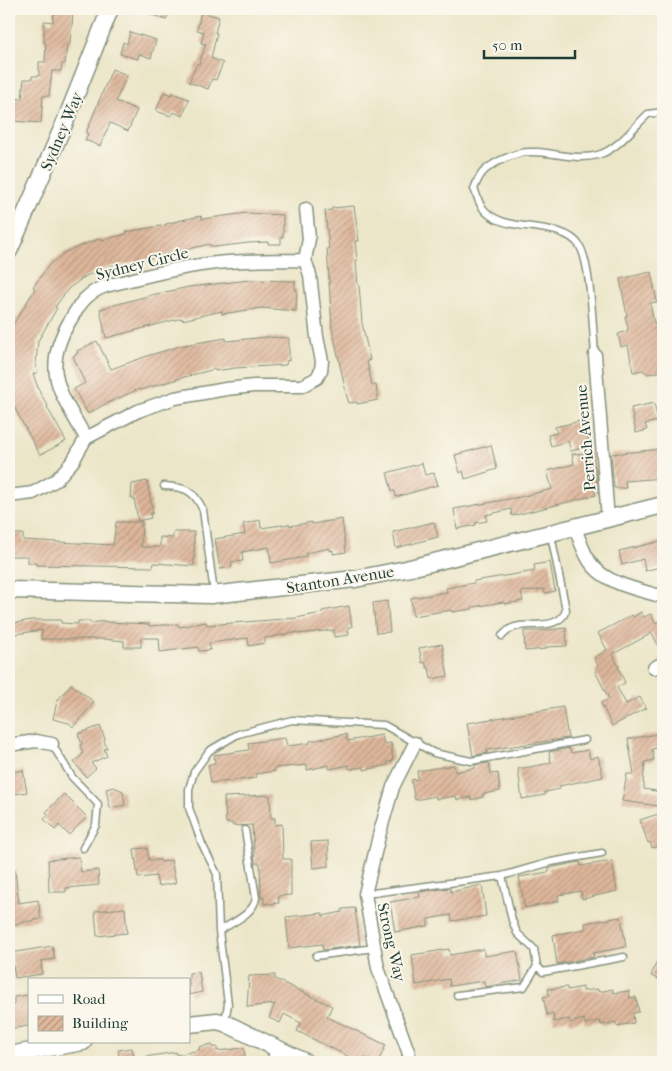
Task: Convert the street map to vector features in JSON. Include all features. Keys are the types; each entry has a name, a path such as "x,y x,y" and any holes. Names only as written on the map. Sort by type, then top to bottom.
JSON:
{"street":[{"name":"Sydney Way","path":"9,251 66,122 110,9"},
{"path":"9,496 33,493 56,480 73,461 86,438 138,411 176,398 254,386 302,386 317,378 321,370 322,361 317,337 310,275 305,260 309,238 306,210"},
{"name":"Sydney Circle","path":"86,438 61,392 54,368 55,357 63,332 81,302 88,295 96,289 106,286 198,265 268,260 305,260"},
{"name":"Perrich Avenue","path":"595,355 608,518"},
{"name":"Stanton Avenue","path":"9,590 180,596 214,595 355,579 406,569 663,505"},
{"path":"575,528 588,559 599,572 609,579 663,597"},
{"path":"9,745 36,741 52,744"},
{"name":"Strong Way","path":"411,1062 378,968 365,894 393,787 415,743"},
{"path":"190,1024 217,1021 225,1023 275,1055 305,1062"},
{"path":"9,1055 72,1044"}],"lane":[{"path":"595,355 584,256 578,244 562,234 540,228 514,225 490,215 482,207 474,189 479,175 489,166 503,159 522,153 583,157 597,155 613,148 648,114 663,112"},
{"path":"164,486 187,489 198,498 203,510 214,595"},
{"path":"502,636 511,628 552,624 564,615 566,610 551,533"},
{"path":"225,1023 228,1004 219,931 217,874 202,844 189,808 189,789 194,772 209,751 238,734 292,720 384,725 434,753 472,761 585,740"},
{"path":"52,744 72,777 98,804 96,825 83,848"},
{"path":"219,931 248,912 255,904 256,898 245,830"},
{"path":"365,894 502,876 551,862 602,853"},
{"path":"502,876 517,933 534,949 537,966 543,972 624,957"},
{"path":"316,956 374,948"},
{"path":"457,995 524,987 537,966"}],"building":[{"path":"54,9 73,9 70,44 67,44 65,64 62,64 61,71 52,71 49,96 43,96 41,123 11,121 13,98 22,99 24,79 32,79 32,76 39,76 39,62 45,62 44,21 53,22"},
{"path":"139,9 170,9 166,20"},
{"path":"201,12 219,17 211,58 223,63 216,80 212,79 208,89 189,82 197,63 199,64 206,44 201,43 204,32 197,30"},
{"path":"130,32 156,40 151,58 139,54 138,59 120,54 123,42 127,44"},
{"path":"112,69 127,75 116,101 137,110 128,131 110,123 100,146 85,140 88,134 86,133"},
{"path":"164,92 189,99 183,116 173,112 171,116 156,111"},
{"path":"354,206 359,241 355,241 362,323 370,360 367,361 372,385 376,385 378,400 357,404 357,402 349,403 347,397 332,328 327,248 329,248 325,211 332,210 332,208"},
{"path":"247,213 283,215 283,237 281,237 281,244 268,244 268,242 215,247 210,246 210,244 114,267 114,265 86,276 69,288 55,307 57,308 38,341 37,373 33,374 40,393 66,441 40,455 15,409 9,389 9,342 10,330 35,289 33,287 49,265 65,252 101,238 102,240 127,234 126,232 201,216 202,219"},
{"path":"651,272 657,302 650,303 654,323 659,322 663,341 660,341 663,371 648,374 642,370 633,372 628,345 621,347 618,334 627,331 628,328 620,279"},
{"path":"250,280 295,281 295,289 297,289 296,311 261,308 222,314 222,311 182,320 182,318 106,338 100,309 189,287"},
{"path":"268,337 289,338 289,361 287,360 286,365 215,371 215,369 139,389 88,414 74,389 85,383 73,356 78,353 77,351 97,341 111,369 184,345 226,338 226,341"},
{"path":"654,403 658,421 645,424 647,430 636,433 631,408"},
{"path":"585,420 590,446 571,451 568,441 551,446 548,435 557,433 555,427"},
{"path":"491,445 497,469 465,479 463,471 460,473 455,455"},
{"path":"662,449 663,478 625,481 626,488 614,488 611,454"},
{"path":"592,453 596,473 597,489 594,489 596,495 512,516 511,509 486,515 487,521 457,529 454,509 552,489 547,471 574,464 572,454"},
{"path":"422,463 425,475 434,473 438,485 396,497 395,491 392,491 387,473"},
{"path":"147,481 153,513 150,514 151,518 138,521 134,498 131,498 132,484"},
{"path":"342,519 346,552 333,554 333,550 330,551 330,548 306,553 306,557 271,563 269,547 242,552 243,561 231,562 232,567 220,569 215,539 245,534 243,524 260,520 261,528 312,522 312,524"},
{"path":"116,522 142,522 141,547 160,547 160,537 173,538 173,532 194,532 194,566 154,563 153,567 36,565 36,563 28,563 28,556 9,556 9,534 23,534 23,540 113,545"},
{"path":"434,522 438,537 396,548 393,532"},
{"path":"661,541 663,566 645,571 643,559 622,565 619,551"},
{"path":"550,562 555,591 545,593 544,589 521,592 523,601 504,604 504,602 472,607 472,609 413,616 411,598 447,592 446,588 474,583 474,581 535,571 534,565"},
{"path":"387,601 390,632 376,633 373,603"},
{"path":"349,606 352,627 348,627 349,635 334,637 334,630 298,634 298,632 265,638 265,643 249,646 248,638 209,643 210,650 199,651 198,647 160,652 159,638 141,638 141,647 124,647 124,641 41,639 42,630 9,635 9,624 31,620 61,620 61,623 78,624 78,621 90,621 90,623 106,621 149,624 149,626 178,624 179,627 206,622 207,625 296,618"},
{"path":"641,612 644,617 651,614 655,623 663,619 663,655 652,633 613,654 625,683 617,687 626,704 640,697 646,708 612,726 601,703 609,699 595,671 599,668 594,658 607,650 598,633"},
{"path":"566,628 567,646 525,651 524,631"},
{"path":"442,644 448,676 431,679 429,668 427,668 425,662 422,663 419,648"},
{"path":"71,684 94,702 73,727 69,723 53,719 57,701"},
{"path":"563,707 568,738 487,750 487,753 473,756 467,723"},
{"path":"100,726 105,739 107,748 104,749 107,756 91,763 96,768 86,777 74,762 83,754 78,734"},
{"path":"663,733 663,747 652,749 654,760 645,762 643,783 644,789 661,792 659,806 622,801 627,774 634,774 628,739"},
{"path":"346,734 347,741 382,735 384,744 391,743 393,761 387,762 388,765 364,770 364,767 349,769 349,765 329,769 329,765 307,770 307,765 274,768 275,771 255,774 256,778 211,783 208,765 215,763 214,755 249,750 248,743 285,738 287,746 310,743 310,741"},
{"path":"570,748 568,749 570,749 571,753 588,750 590,759 598,756 603,777 559,786 560,789 545,792 545,795 522,799 518,769 551,763 549,752"},
{"path":"489,763 491,774 498,773 500,791 483,794 483,797 471,800 471,797 457,800 456,796 436,799 436,796 415,800 411,780 418,779 417,771 454,765 455,772 475,768 475,765"},
{"path":"23,770 27,792 9,795 9,773"},
{"path":"114,787 123,791 125,805 110,808 106,789"},
{"path":"64,794 87,817 69,835 59,825 55,830 44,819 48,814 46,812"},
{"path":"270,795 271,818 275,818 275,825 282,824 283,859 291,859 291,895 278,896 279,903 264,904 264,898 261,897 260,863 255,863 252,825 233,826 232,823 226,823 224,797"},
{"path":"661,813 663,819 663,844 652,848 650,842 648,843 640,820"},
{"path":"328,841 329,866 313,868 311,842"},
{"path":"147,848 149,860 160,860 161,862 171,860 176,883 158,886 156,876 138,878 134,849"},
{"path":"79,857 81,872 98,870 99,885 66,888 66,892 49,892 48,860"},
{"path":"612,861 617,891 582,899 581,891 558,895 559,901 525,908 519,877 549,872 549,868 580,862 581,866"},
{"path":"9,871 15,871 19,903 38,900 41,919 9,925"},
{"path":"482,885 486,916 452,921 451,915 428,919 428,926 395,932 390,902 420,897 419,892 450,888 451,892"},
{"path":"125,908 127,933 97,936 95,911"},
{"path":"355,908 360,945 323,950 322,944 289,948 286,917 323,913 323,916 342,912 342,909"},
{"path":"621,917 626,947 593,953 594,957 557,964 553,935 585,929 585,923"},
{"path":"52,946 55,959 41,961 42,974 15,978 11,953"},
{"path":"663,946 663,981 651,976"},
{"path":"449,949 450,955 484,949 484,956 517,951 522,980 485,987 484,981 450,986 449,979 416,985 412,955"},
{"path":"199,972 202,992 190,995 189,973"},
{"path":"275,975 275,979 332,1006 327,1017 386,1045 378,1062 365,1058 360,1062 297,1031 301,1023 284,1014 280,1023 269,1018 275,1004 247,1007 249,976"},
{"path":"567,987 567,990 583,987 583,991 598,989 598,992 613,989 613,993 629,991 630,998 636,997 639,1012 633,1013 634,1023 616,1026 616,1022 601,1025 600,1021 585,1024 584,1019 570,1023 569,1019 554,1022 553,1013 547,1015 543,997 549,996 548,989"},
{"path":"28,995 28,1026 9,1029 9,1007 14,1006 14,997"},
{"path":"212,1044 212,1047 217,1047 217,1051 244,1048 246,1062 145,1062 145,1057 176,1052 176,1055 195,1051 200,1049 199,1047"},
{"path":"132,1048 135,1062 120,1062 118,1050"}]}
